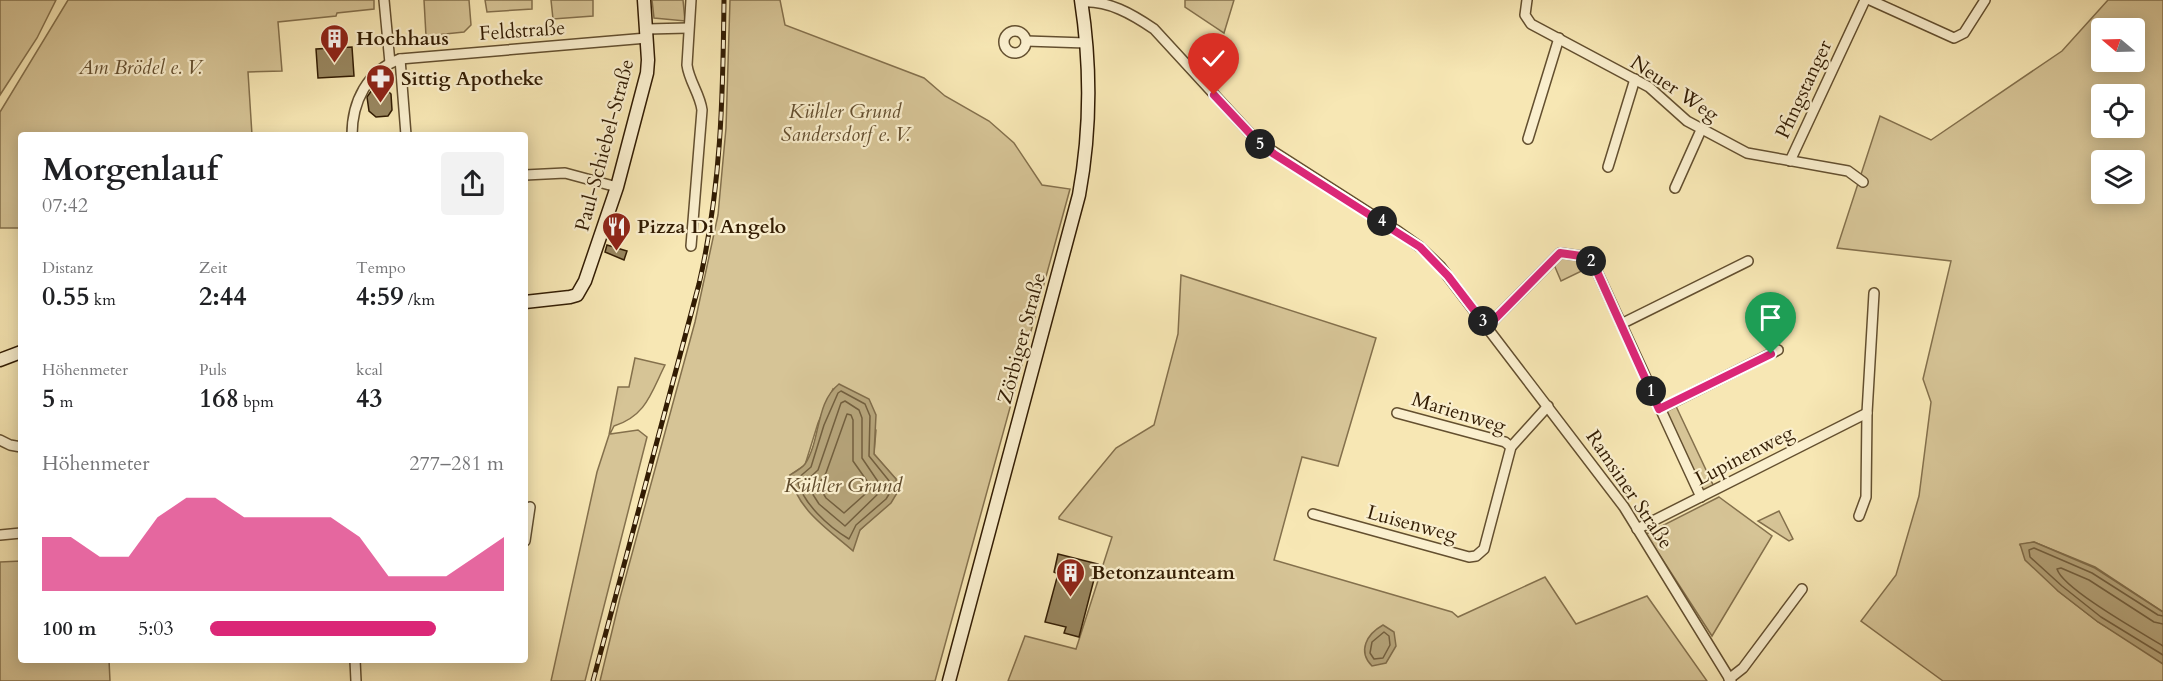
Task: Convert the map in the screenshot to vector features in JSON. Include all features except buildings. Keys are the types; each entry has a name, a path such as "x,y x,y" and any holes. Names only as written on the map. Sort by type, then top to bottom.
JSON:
{"street":[{"path":"352,132 353,115 360,93 370,80 390,63 384,0"},
{"name":"Paul-Schiebel-Straße","path":"528,302 562,299 577,295 585,281 617,187 647,73 644,0"},
{"path":"691,0 688,28 688,74 698,93 702,110 691,246"},
{"name":"Neuer Weg","path":"1527,0 1525,10 1528,20 1656,92 1701,130 1751,155 1848,171 1863,182"},
{"name":"Pfingstanger","path":"1790,161 1865,0"},
{"path":"1870,0 1954,38 1964,33 1985,0"},
{"name":"Zörbiger Straße","path":"949,681 1079,195 1088,115 1086,43 1081,1"},
{"name":"Ramsiner Straße","path":"1081,1 1112,6 1154,29 1257,141 1420,247 1448,276 1610,488 1730,680"},
{"name":"Feldstraße","path":"390,63 400,59 688,28"},
{"path":"1528,139 1559,38"},
{"path":"1026,41 1086,43"},
{"path":"400,59 406,132"},
{"path":"1608,167 1635,79"},
{"path":"1675,188 1701,130"},
{"path":"528,175 558,172 617,187"},
{"path":"1487,327 1560,253 1588,258 1594,265 1701,497"},
{"path":"1621,324 1748,261"},
{"path":"1859,516 1866,497 1867,413 1874,293"},
{"path":"1659,409 1778,350"},
{"path":"0,360 18,353"},
{"name":"Luisenweg","path":"1313,514 1469,557 1476,556 1484,549 1511,447 1548,406"},
{"name":"Marienweg","path":"1397,413 1505,442 1511,447"},
{"name":"Lupinenweg","path":"1637,529 1867,413"},
{"path":"0,440 10,446 18,447"},
{"path":"528,521 530,507"},
{"path":"0,535 18,533"},
{"path":"1730,680 1743,668 1802,590"},
{"path":"355,663 356,681"}],"green space":[{"path":"0,0 56,0 37,38 0,95"},
{"name":"Am Brödel e. V.","path":"68,0 374,0 374,9 337,13 336,16 278,22 282,71 248,72 252,132 18,132 18,228 0,228 0,112"},
{"path":"424,0 469,0 471,25 464,32 426,36"},
{"path":"485,0 532,0 532,9 487,12"},
{"path":"551,0 593,0 593,16 553,19"},
{"path":"652,0 683,0 685,21 654,18"},
{"name":"Kühler Grund Sandersdorf e. V.","path":"730,0 780,0 785,25 924,78 945,96 989,121 1014,143 1042,185 1070,189 935,681 600,681 620,598 695,322 718,215 726,128","holes":["833,389 876,430 874,454 896,479 872,518 860,530 790,475 805,465 818,423"]},
{"path":"1185,0 1234,0 1224,33 1185,7"},
{"path":"2108,0 2163,0 2163,612 2095,567 2034,542 2020,545 2058,591 2098,622 2157,658 2163,664 2163,681 1943,681 1861,621 1896,575 1919,496 1931,402 1923,379 1951,261 1837,248 1880,116 1931,140 2062,51 2091,19 2091,72 2145,72 2145,18 2092,18"},
{"path":"1568,253 1594,265 1561,281 1552,260"},
{"path":"1181,275 1376,338 1338,466 1302,457 1274,560 1452,612 1458,617 1545,577 1576,624 1647,596 1707,681 1008,681 1025,636 1076,649 1112,537 1059,519 1059,517 1116,448 1154,425 1178,334"},
{"path":"635,358 665,365 641,410 625,422 614,426 610,434 638,430 647,437 585,681 551,681 597,472 609,435 618,387 629,387"},
{"path":"1674,402 1715,489 1701,497 1660,409"},
{"path":"1719,497 1772,536 1712,636 1646,534"},
{"path":"1779,511 1793,539 1789,541 1758,521"},
{"path":"18,561 18,663 109,663 110,681 0,681 0,562"}],"water":[{"name":"Kühler Grund","path":"839,384 869,399 876,415 874,454 896,479 897,493 891,503 860,530 853,551 806,509 799,499 790,475 805,464 814,444 826,401"},
{"path":"2034,542 2095,568 2163,612 2163,664 2098,622 2058,591 2025,560 2020,544"},
{"path":"1383,625 1394,632 1396,646 1386,663 1372,666 1365,655 1366,643 1372,633"}],"railway":[{"path":"593,681 699,284 706,248 719,143 724,0"}],"place":[{"name":"Hochhaus","path":"335,64"},
{"name":"Sittig Apotheke","path":"380,104"},
{"name":"Pizza Di Angelo","path":"616,252"},
{"name":"Betonzaunteam","path":"1070,598"}],"route":[{"path":"1214,95 1257,141 1274,154 1420,247 1448,276 1487,327 1560,253 1588,257 1594,265 1659,409 1771,354"}]}
